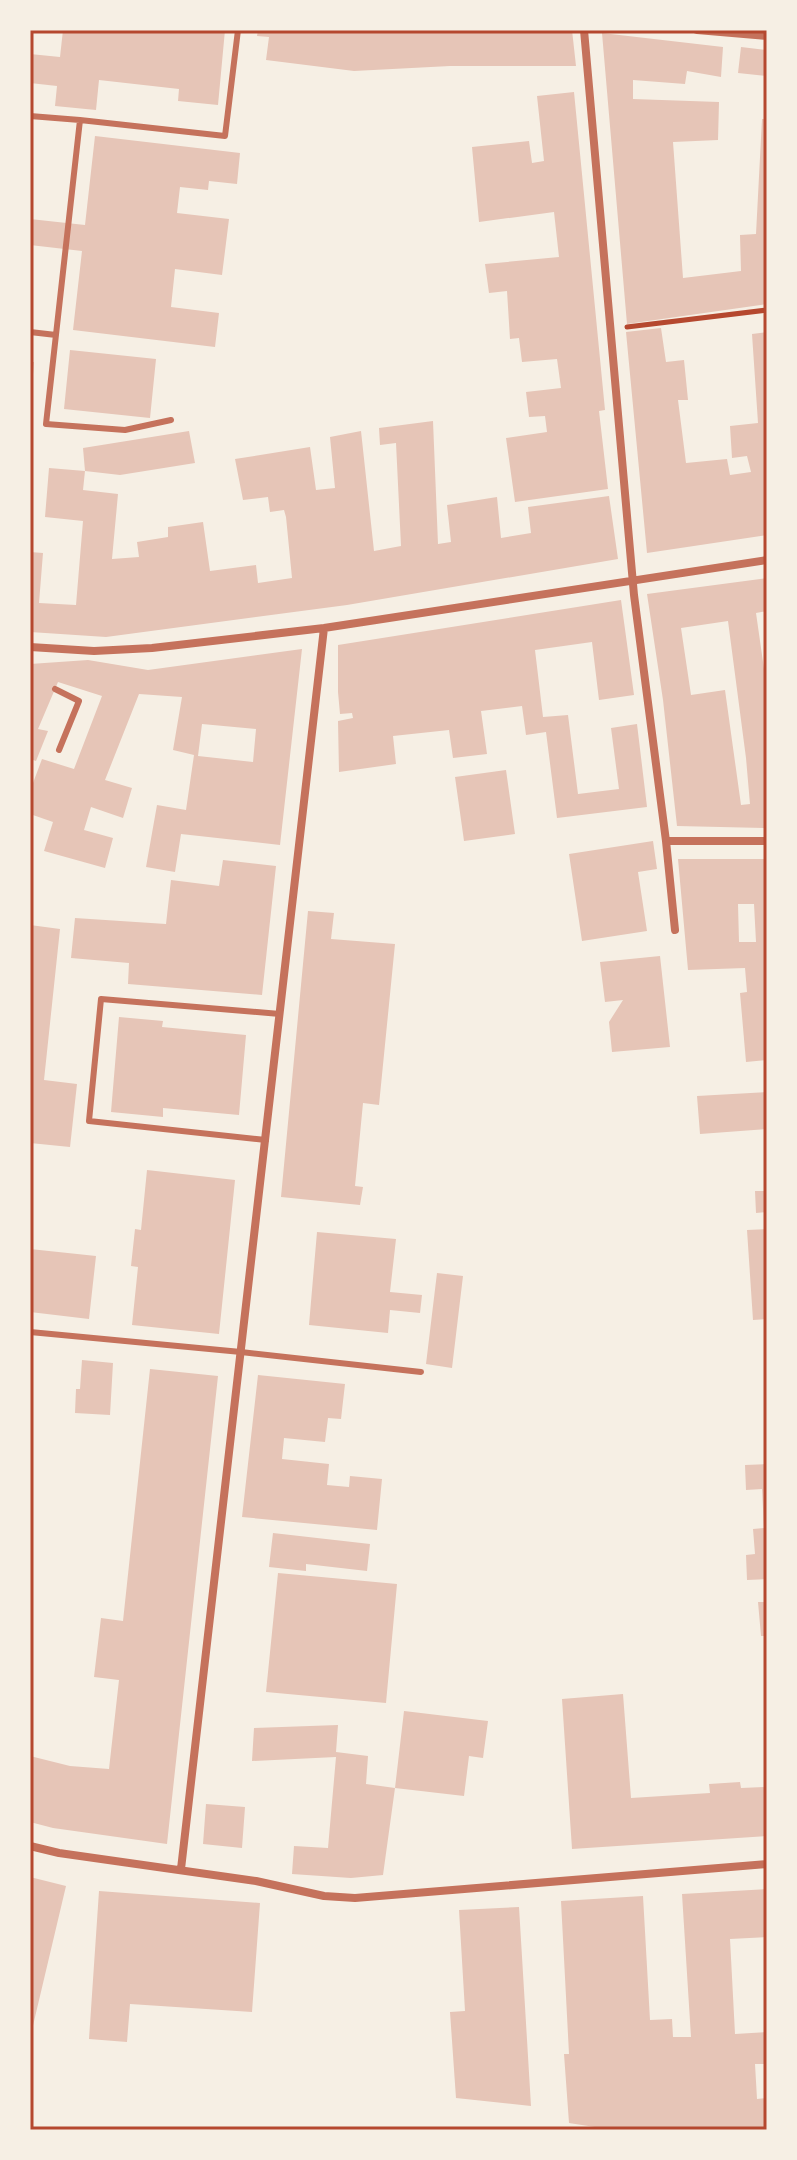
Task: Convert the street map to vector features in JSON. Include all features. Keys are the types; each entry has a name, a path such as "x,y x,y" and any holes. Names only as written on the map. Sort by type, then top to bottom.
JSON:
{"street":[{"path":"584,30 633,579 675,930"},
{"path":"697,30 767,36"},
{"path":"30,647 94,651 152,648 324,628 767,560"},
{"path":"181,1869 324,628"},
{"path":"666,841 767,841"},
{"path":"30,1846 59,1853 256,1881 324,1896 355,1898 767,1864"}],"lane":[{"path":"30,116 225,136 238,30"},
{"path":"80,120 46,424 125,430 171,420"},
{"path":"30,332 56,335"},
{"path":"55,689 79,701 59,750"},
{"path":"266,1140 89,1121 101,999 280,1014"},
{"path":"30,1332 421,1372"}],"path":[{"path":"611,329 767,310"}],"building":[{"path":"63,30 225,30 218,105 178,101 179,89 99,80 96,110 55,106 57,86 30,83 30,54 60,57"},
{"path":"258,30 572,30 576,66 450,66 354,71 266,60 269,37 257,36"},
{"path":"602,33 723,47 721,77 687,71 685,84 633,80 633,99 719,102 718,140 673,142 683,278 741,271 740,235 756,234 762,119 767,119 767,304 627,324"},
{"path":"741,47 767,50 767,76 738,73"},
{"path":"574,92 605,410 599,411 608,489 515,502 506,438 547,432 545,416 529,417 526,392 561,388 557,359 522,362 519,338 510,339 507,291 489,293 485,264 559,257 554,212 479,222 472,147 529,141 532,163 544,161 537,96"},
{"path":"95,136 240,153 237,184 209,181 208,190 180,187 177,213 229,219 222,275 175,269 171,307 219,313 215,347 73,330 82,251 30,245 30,219 85,225"},
{"path":"661,328 666,362 684,360 688,400 678,400 686,463 727,459 730,475 751,472 747,456 732,458 730,426 758,423 752,334 767,332 767,535 647,553 626,332"},
{"path":"70,350 156,359 150,418 64,409"},
{"path":"30,362 34,362 32,387 30,387"},
{"path":"433,421 438,544 451,542 447,505 497,497 501,538 531,533 528,507 609,496 618,559 347,605 106,637 30,632 30,552 43,553 39,603 76,605 83,521 45,517 49,468 85,471 83,490 118,494 112,559 139,557 137,542 168,537 168,527 203,522 210,571 256,565 258,583 292,578 286,517 284,510 270,512 268,497 243,500 235,459 310,447 316,490 335,488 330,437 361,431 374,551 401,546 396,443 380,445 379,428"},
{"path":"189,431 195,463 120,475 85,471 83,448"},
{"path":"767,578 767,611 756,613 767,676 767,828 677,826 647,594","holes":["728,621 750,804 741,805 725,690 691,695 681,628"]},
{"path":"621,600 634,695 599,700 592,642 535,650 543,717 568,715 578,794 619,789 611,728 637,724 647,807 557,818 546,732 526,735 522,706 481,711 487,754 453,758 449,730 393,736 396,764 339,772 338,721 353,718 352,713 340,714 338,645"},
{"path":"302,649 280,845 181,834 175,872 146,867 157,805 186,810 194,755 173,750 182,697 139,694 105,780 132,788 123,818 91,807 84,830 113,838 105,868 44,851 53,822 30,814 30,791 42,759 74,769 102,696 58,682 38,729 48,731 36,761 30,759 30,664 88,660 148,670","holes":["202,724 256,729 253,762 198,756"]},
{"path":"506,770 515,834 464,841 455,777"},
{"path":"653,841 657,869 638,872 647,931 582,941 569,854"},
{"path":"678,859 767,859 767,1060 746,1062 740,993 747,992 745,968 688,970","holes":["738,904 754,904 756,942 739,942"]},
{"path":"223,860 276,866 262,995 128,984 129,963 71,958 75,918 166,924 171,880 219,886"},
{"path":"308,911 334,913 331,939 395,944 379,1105 363,1103 355,1186 363,1187 360,1205 281,1197"},
{"path":"30,925 60,929 44,1080 77,1084 70,1147 30,1143"},
{"path":"660,956 670,1047 612,1052 609,1022 623,1000 605,1002 600,962"},
{"path":"119,1017 163,1021 162,1027 246,1035 239,1115 163,1108 163,1117 111,1112"},
{"path":"767,1092 767,1129 700,1134 697,1096"},
{"path":"147,1170 235,1180 219,1334 132,1325 138,1267 131,1266 135,1229 141,1230"},
{"path":"755,1191 767,1191 767,1212 756,1213"},
{"path":"767,1229 767,1319 753,1320 747,1230"},
{"path":"317,1232 396,1239 390,1292 422,1295 420,1313 390,1310 388,1333 309,1325"},
{"path":"30,1249 96,1256 89,1319 30,1312"},
{"path":"437,1273 463,1276 452,1368 426,1364"},
{"path":"82,1360 113,1363 110,1415 75,1413"},
{"path":"150,1369 218,1376 167,1844 30,1822 30,1756 70,1766 109,1769 119,1680 94,1677 101,1618 123,1621"},
{"path":"258,1375 345,1384 341,1419 328,1418 325,1442 284,1438 282,1459 329,1464 327,1485 349,1487 350,1476 382,1479 377,1530 242,1517"},
{"path":"767,1464 767,1579 747,1580 746,1555 755,1554 753,1529 764,1528 762,1489 746,1490 745,1465"},
{"path":"273,1533 370,1544 367,1571 306,1564 306,1571 269,1567"},
{"path":"278,1573 397,1584 386,1703 266,1692"},
{"path":"758,1602 767,1602 767,1636 761,1636"},
{"path":"623,1694 631,1798 710,1793 709,1784 740,1782 741,1788 767,1787 767,1836 572,1849 562,1699"},
{"path":"404,1711 488,1721 483,1758 469,1756 464,1796 395,1788"},
{"path":"338,1725 336,1752 368,1756 366,1784 395,1788 383,1875 351,1878 292,1874 294,1846 328,1848 336,1757 252,1761 254,1728"},
{"path":"206,1804 245,1807 242,1848 203,1844"},
{"path":"30,1877 66,1886 31,2034 30,2033"},
{"path":"767,1889 767,1937 730,1939 735,2034 767,2032 767,2064 755,2064 757,2099 767,2098 767,2130 614,2130 569,2123 564,2054 569,2054 561,1901 643,1896 650,2020 672,2019 673,2037 691,2037 682,1894"},
{"path":"99,1891 260,1903 252,2012 130,2004 127,2042 89,2039"},
{"path":"519,1907 531,2106 456,2098 450,2012 465,2011 459,1910"}]}
